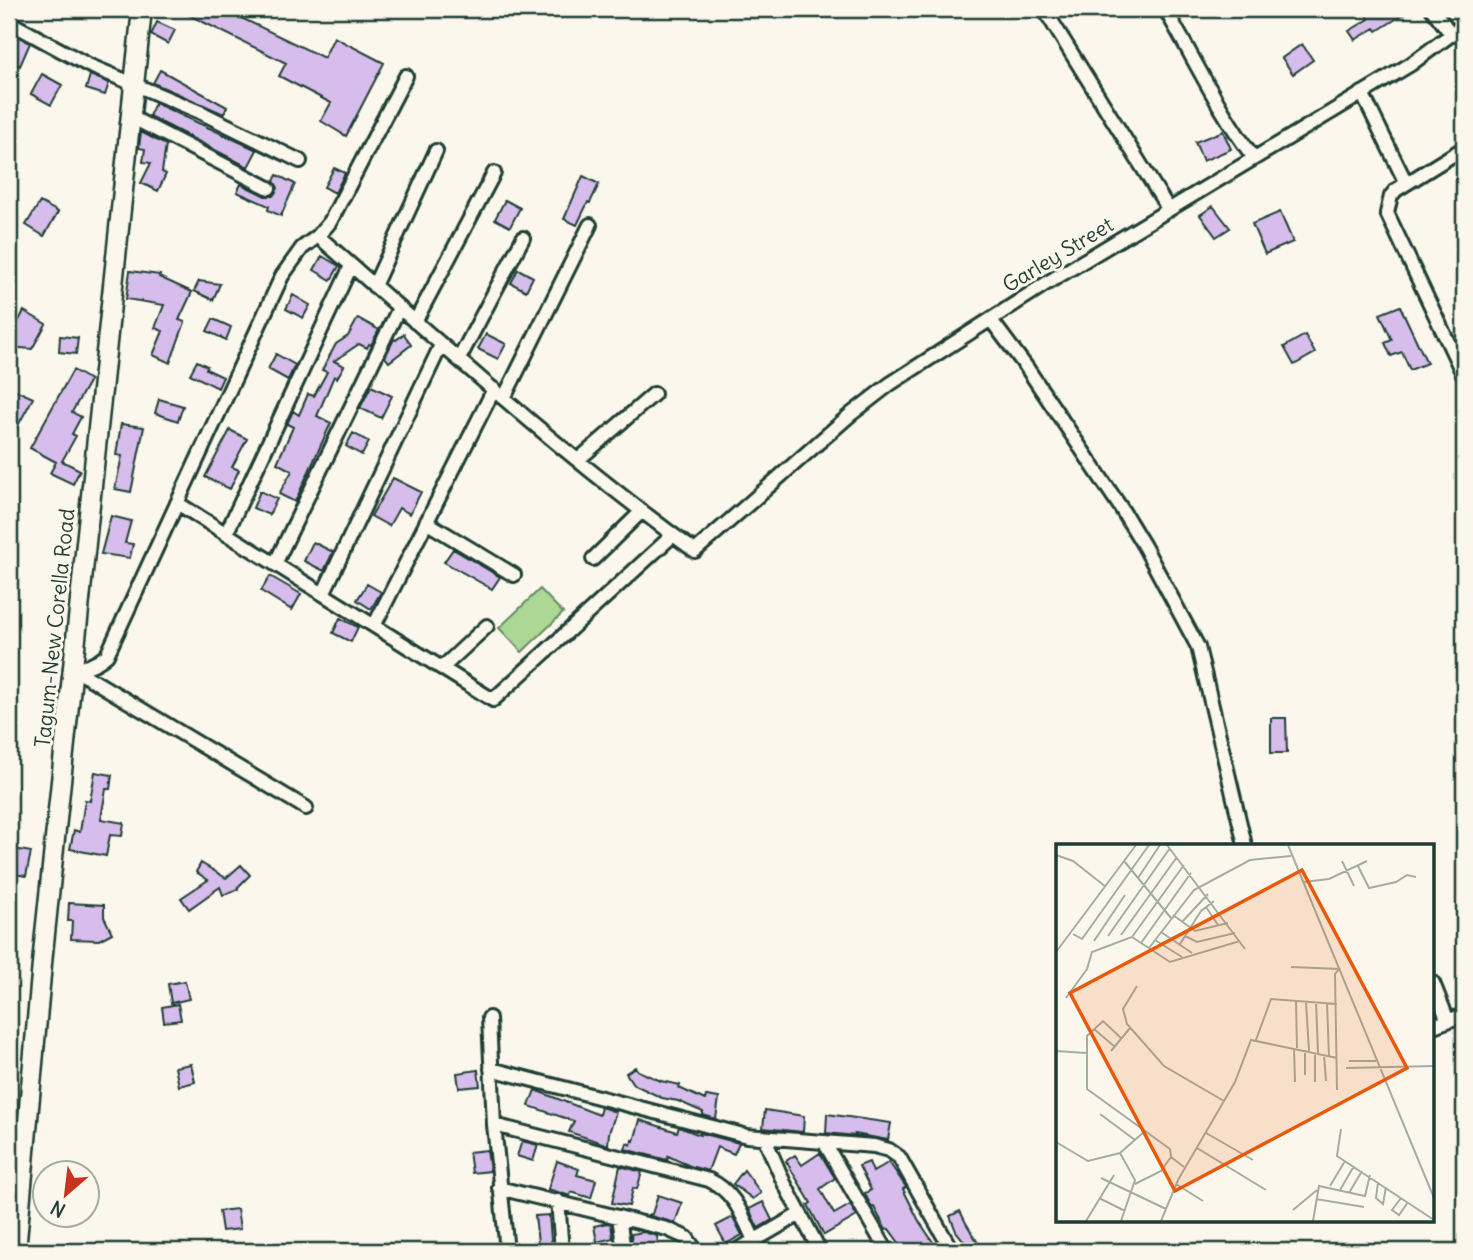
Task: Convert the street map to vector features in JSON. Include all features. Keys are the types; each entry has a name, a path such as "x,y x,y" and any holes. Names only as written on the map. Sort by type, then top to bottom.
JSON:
{"main road":[{"name":"Tagum-New Corella Road","path":"16,1251 15,1193 74,669 142,9"}],"street":[{"path":"1044,9 1169,210"},
{"path":"1165,9 1227,121 1254,158"},
{"path":"1432,9 1452,35"},
{"path":"9,22 88,65 200,112 300,162"},
{"name":"Garley Street","path":"673,535 695,551 850,415 890,384 1431,51 1464,24"},
{"path":"74,669 87,668 107,655 282,276 302,248 318,236 334,215 406,76"},
{"path":"1362,93 1406,183"},
{"path":"131,117 270,188"},
{"path":"1464,148 1406,183 1391,196 1387,214 1464,376"},
{"path":"374,286 436,151"},
{"path":"415,322 494,173"},
{"path":"504,398 590,225"},
{"path":"177,503 492,700 673,535 578,460 441,345 318,236"},
{"path":"458,359 523,238"},
{"path":"226,534 351,266"},
{"path":"275,564 400,308"},
{"path":"991,320 1048,398 1121,508 1198,647 1245,844"},
{"path":"323,594 441,345"},
{"path":"374,626 494,389"},
{"path":"578,460 654,394"},
{"path":"593,559 642,512"},
{"path":"426,522 514,575"},
{"path":"442,668 487,626"},
{"path":"74,669 306,808"},
{"path":"1434,986 1448,1021"},
{"path":"1434,1026 1464,1015"},
{"path":"489,1018 494,1125 507,1251"},
{"path":"491,1069 726,1131 764,1138 874,1146 896,1154 952,1251"},
{"path":"494,1125 709,1180 726,1189 734,1198 754,1240"},
{"path":"764,1138 820,1251"},
{"path":"824,1142 887,1251"},
{"path":"499,1188 681,1234 691,1242 696,1251"},
{"path":"558,1201 562,1251"},
{"path":"736,1251 800,1214"},
{"path":"619,1217 624,1251"}],"green space":[{"path":"540,589 563,613 522,652 499,628"}],"building":[{"path":"177,9 223,9 324,58 334,37 384,63 346,136 321,121 331,103 279,76 286,63"},
{"path":"1362,9 1412,9 1377,31 1375,28 1355,40 1349,31 1369,19"},
{"path":"157,22 175,30 168,44 151,35"},
{"path":"14,34 30,43 20,66 9,61 9,46"},
{"path":"1302,44 1313,60 1293,74 1282,58"},
{"path":"160,70 227,107 224,114 153,83"},
{"path":"42,74 62,85 51,105 31,94"},
{"path":"90,75 109,83 105,95 86,89"},
{"path":"155,103 257,150 248,167 149,116"},
{"path":"1223,131 1231,149 1203,161 1195,142"},
{"path":"141,132 166,145 162,172 166,174 158,191 141,183 151,163 143,162 145,149 139,148"},
{"path":"334,168 345,173 335,193 324,187"},
{"path":"277,175 295,184 281,216 268,210 269,206 237,192 241,184 265,196 273,196 278,188 274,181"},
{"path":"583,176 599,184 577,225 564,219"},
{"path":"505,200 520,208 510,227 495,219"},
{"path":"40,202 58,212 44,236 26,225"},
{"path":"1213,206 1230,228 1216,237 1200,215"},
{"path":"1280,212 1293,242 1265,254 1252,224"},
{"path":"322,256 339,266 331,280 314,270"},
{"path":"518,269 533,277 526,291 511,283"},
{"path":"130,271 160,275 159,277 192,292 179,320 185,322 170,363 153,355 163,331 155,328 164,305 126,299"},
{"path":"199,281 220,284 213,300 194,291"},
{"path":"293,295 310,305 303,318 286,309"},
{"path":"1400,306 1427,363 1410,370 1402,352 1391,356 1385,343 1392,340 1380,314"},
{"path":"24,311 46,324 32,349 9,347 9,339"},
{"path":"358,318 379,330 367,348 359,344 334,361 344,366 337,378 334,376 317,416 331,423 295,502 279,494 292,471 277,463 293,427 287,424 293,411 299,415 308,394 314,396 327,372 322,370 336,344 348,336"},
{"path":"213,319 231,327 226,340 207,331"},
{"path":"404,334 411,345 389,362 385,357 394,339"},
{"path":"486,334 506,344 498,359 478,349"},
{"path":"1305,335 1315,353 1294,365 1284,347"},
{"path":"60,336 78,338 76,354 59,352"},
{"path":"276,354 295,365 288,380 268,369"},
{"path":"197,361 223,377 218,388 190,374"},
{"path":"73,370 90,380 72,412 81,417 72,434 76,436 62,461 80,470 73,484 50,473 56,462 30,448"},
{"path":"371,386 392,396 381,418 360,408"},
{"path":"9,387 33,398 9,442"},
{"path":"159,399 183,406 178,421 155,413"},
{"path":"121,424 144,427 131,492 115,489 122,456 116,455"},
{"path":"230,430 247,439 232,467 239,470 230,489 205,477"},
{"path":"353,433 369,442 362,455 346,446"},
{"path":"393,478 421,492 410,514 399,508 389,526 371,516"},
{"path":"260,491 277,499 269,515 253,508"},
{"path":"111,516 131,521 125,543 133,544 130,558 101,554"},
{"path":"313,542 333,552 324,571 304,561"},
{"path":"453,549 500,577 492,589 444,562"},
{"path":"270,576 301,594 292,610 261,591"},
{"path":"367,584 381,592 371,609 357,600"},
{"path":"340,618 358,627 351,642 333,633"},
{"path":"1271,718 1286,718 1287,753 1271,753"},
{"path":"95,772 112,775 110,789 106,789 101,819 124,823 122,836 110,835 106,856 70,849 74,830 80,832 85,800 90,801"},
{"path":"9,848 31,852 26,876 9,873"},
{"path":"201,863 226,878 241,865 250,875 238,889 223,895 220,887 189,909 181,898 208,880 196,872"},
{"path":"69,903 104,905 104,917 112,933 99,940 71,939"},
{"path":"185,981 189,999 171,1003 168,984"},
{"path":"178,1004 181,1020 164,1022 162,1007"},
{"path":"191,1064 195,1082 179,1086 175,1067"},
{"path":"635,1067 661,1081 680,1085 679,1088 705,1100 706,1096 719,1098 716,1119 633,1084 626,1073"},
{"path":"478,1070 480,1086 459,1088 457,1073"},
{"path":"535,1090 599,1115 601,1107 616,1112 608,1145 569,1132 574,1121 529,1106"},
{"path":"765,1110 804,1116 803,1132 763,1128"},
{"path":"827,1114 891,1123 888,1140 855,1134 856,1136 826,1133"},
{"path":"640,1120 677,1132 679,1127 700,1135 739,1143 734,1154 717,1147 708,1171 668,1156 667,1160 625,1149 627,1143 631,1145 632,1140 634,1141"},
{"path":"522,1141 538,1145 533,1161 517,1156"},
{"path":"487,1150 490,1171 472,1173 469,1152"},
{"path":"820,1153 835,1178 820,1189 834,1214 850,1205 857,1216 824,1235 808,1205 811,1203 786,1161 795,1155 802,1165"},
{"path":"557,1161 579,1169 577,1175 596,1180 591,1198 571,1192 570,1196 548,1189"},
{"path":"869,1162 873,1172 889,1162 906,1187 903,1189 919,1221 935,1245 922,1251 905,1251 889,1229 886,1230 865,1193 871,1190 859,1166"},
{"path":"620,1166 642,1172 637,1189 633,1188 629,1206 612,1203"},
{"path":"744,1170 761,1193 753,1199 733,1184"},
{"path":"658,1195 682,1203 675,1223 647,1215 652,1214"},
{"path":"763,1202 772,1220 758,1228 749,1209"},
{"path":"237,1209 240,1229 222,1231 219,1211"},
{"path":"960,1211 983,1251 972,1251 956,1231 950,1216"},
{"path":"549,1215 552,1251 539,1251 535,1216"},
{"path":"733,1217 742,1235 726,1244 716,1226"},
{"path":"611,1224 613,1238 597,1242 594,1226"},
{"path":"644,1232 657,1236 659,1249 633,1251 631,1234"}]}
